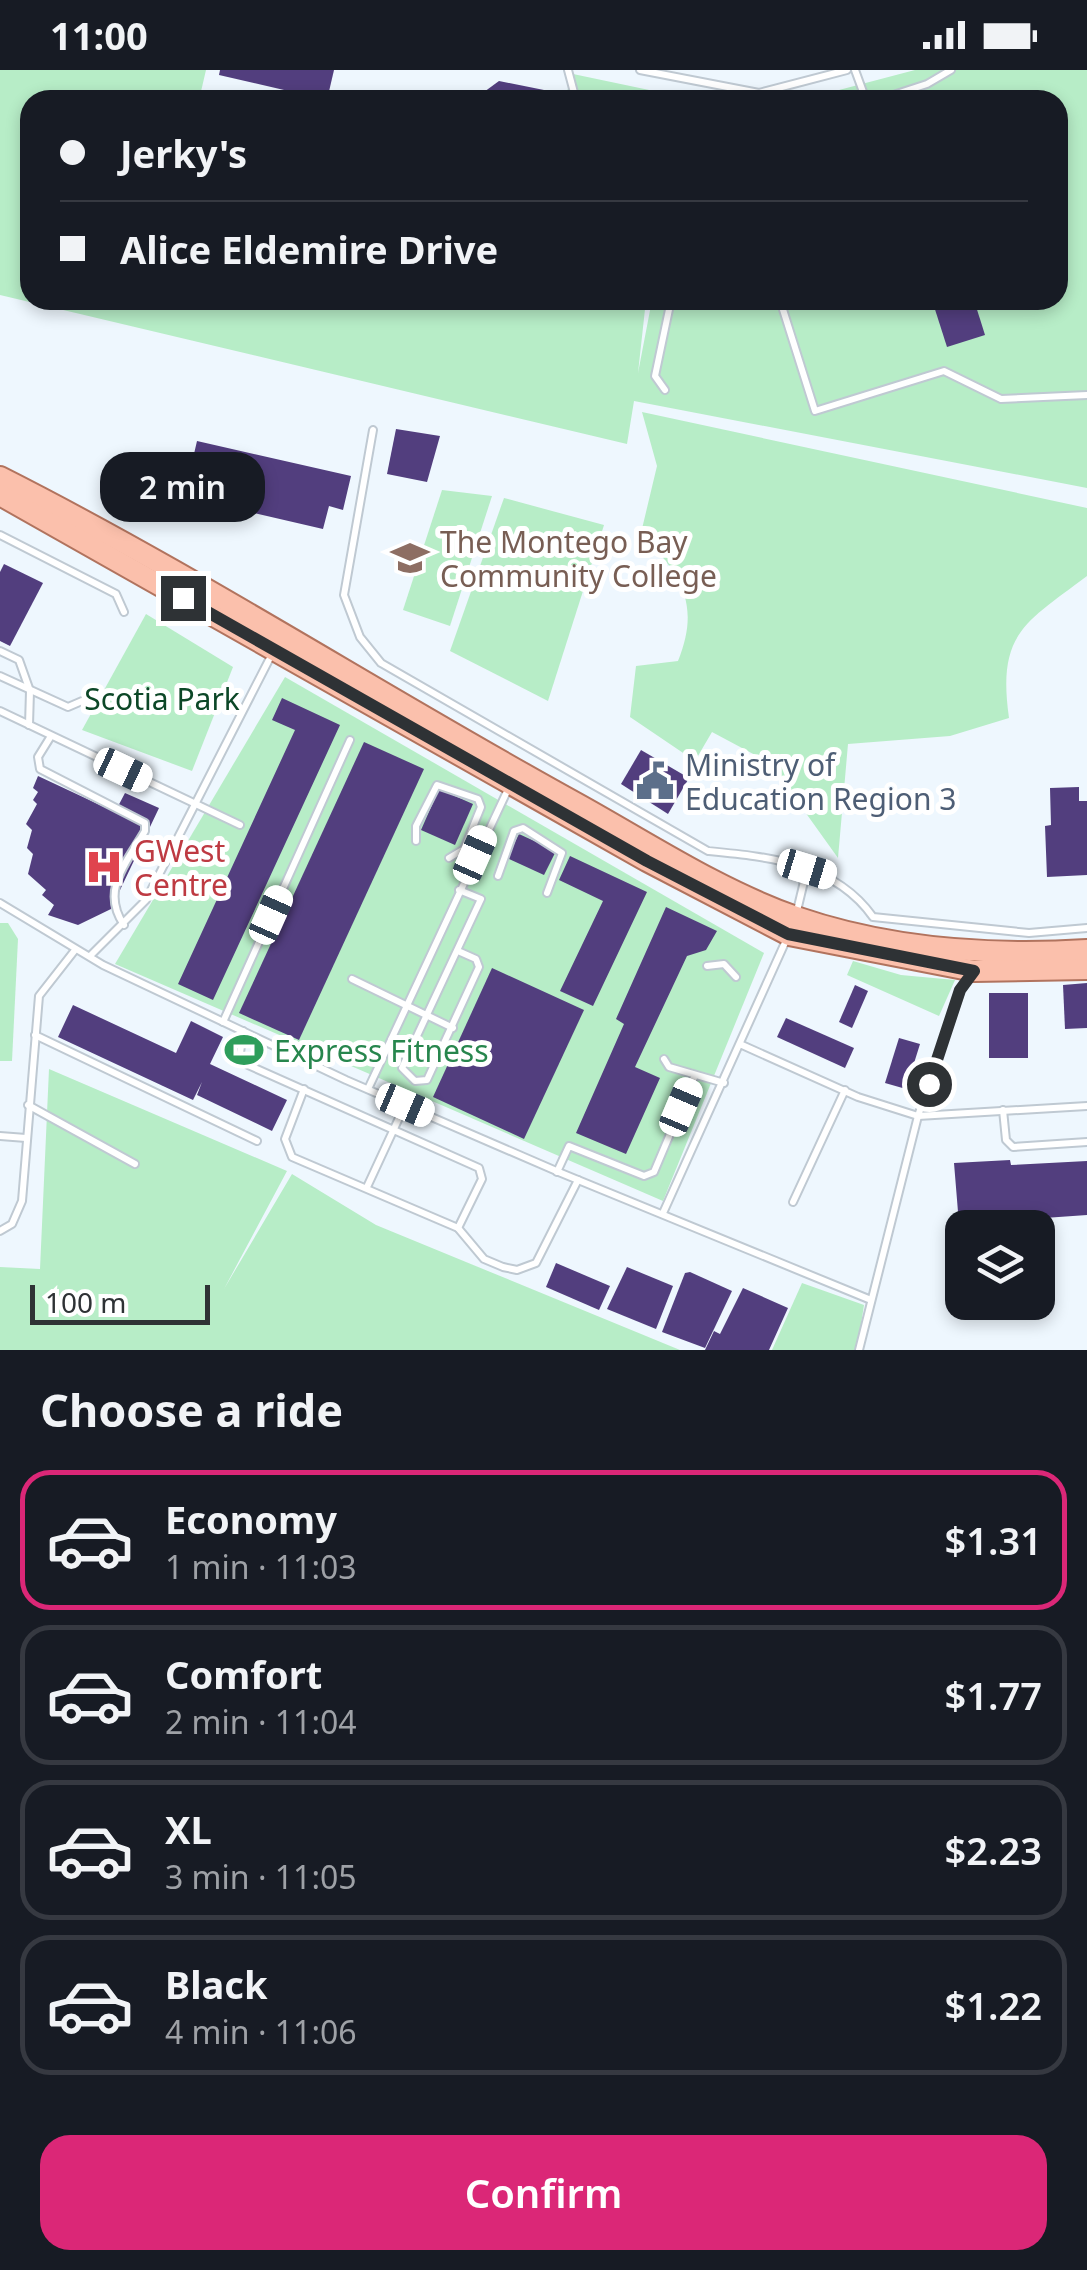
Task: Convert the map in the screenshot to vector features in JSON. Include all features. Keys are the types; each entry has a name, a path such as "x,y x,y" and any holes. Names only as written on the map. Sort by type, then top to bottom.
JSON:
{"main road":[{"path":"0,478 86,521 458,738 792,926 968,952 1087,950"},
{"path":"0,496 510,784 792,926 974,971 1087,969"}],"lane":[{"path":"640,70 733,90"},
{"path":"763,90 794,87 848,70"},
{"path":"909,90 951,70"},
{"path":"664,390 655,376 669,310"},
{"path":"783,310 815,411 944,371 1001,399 1087,395"},
{"path":"373,430 344,596 360,637 380,663 708,851 760,856 833,877 858,895 873,917 1029,933 1087,928"},
{"path":"0,535 116,594 124,612"},
{"path":"0,651 19,660 30,691 28,725"},
{"path":"90,956 124,926 167,863 274,651"},
{"path":"0,676 68,707 82,701"},
{"path":"0,711 240,825"},
{"path":"52,736 38,757 40,769 145,823 146,831 115,884 113,901 124,926"},
{"path":"223,1022 350,740"},
{"path":"416,841 416,826 436,784 478,800 481,807 464,849 450,858"},
{"path":"368,1090 510,784"},
{"path":"498,876 514,831 522,828 562,853 547,892"},
{"path":"663,1213 742,1045 792,926 807,869"},
{"path":"458,951 476,959 479,968 428,1080 410,1078 402,1068 481,899 459,890"},
{"path":"0,903 75,950 368,1090 871,1300"},
{"path":"0,1232 12,1224 22,1202 39,996 75,950"},
{"path":"707,966 724,964 736,976"},
{"path":"859,1350 918,1116 960,990 974,971"},
{"path":"352,979 452,1028"},
{"path":"243,1031 240,1053 248,1065 480,1168 482,1180 458,1228"},
{"path":"35,1035 257,1141"},
{"path":"742,1045 844,1090 918,1116 1085,1107"},
{"path":"664,1058 669,1067 724,1082"},
{"path":"557,1172 569,1146 644,1176 654,1172 695,1075"},
{"path":"304,1089 284,1139 292,1157 458,1228 484,1258 503,1267 527,1268 544,1252 578,1180"},
{"path":"794,1202 844,1090"},
{"path":"28,1105 58,1117 135,1164"},
{"path":"367,1187 405,1105"},
{"path":"1003,1110 1006,1140 1013,1147 1087,1142"},
{"path":"0,1136 26,1138"}],"green space":[{"path":"0,70 206,70 201,90 20,90 20,300 0,295"},
{"path":"915,70 1087,70 1087,488 634,401 627,444 63,310 645,310 638,373 650,310 1068,310 1068,90 839,90"},
{"path":"573,74 649,90 567,90"},
{"path":"642,412 1087,508 1087,576 1047,606 1020,633 1007,667 1009,718 950,736 848,744 838,858 770,763 712,732 695,761 630,717 636,666 678,661 688,623 683,591 676,577 641,533 657,466"},
{"path":"442,490 492,496 450,626 403,610"},
{"path":"504,498 604,525 548,701 450,651"},
{"name":"Scotia Park","path":"146,614 233,667 192,771 82,730"},
{"path":"285,677 764,953 663,1201 115,964"},
{"path":"0,923 8,923 18,939 12,1061 0,1061"},
{"path":"853,961 901,975 955,980 939,1016 847,975"},
{"path":"49,1069 287,1171 224,1289 292,1174 376,1225 680,1350 0,1350 0,1267 40,1269"},
{"path":"802,1283 864,1305 857,1350 772,1350"}],"building":[{"path":"220,70 334,70 329,90 284,90 219,75"},
{"path":"499,81 544,90 487,90"},
{"path":"935,310 977,310 985,335 947,347"},
{"path":"396,429 440,436 427,482 387,474"},
{"path":"197,441 351,476 343,510 329,506 323,529 184,497"},
{"path":"4,564 43,583 10,646 0,641 0,572"},
{"path":"282,698 340,725 213,1000 178,984 295,730 272,720"},
{"path":"364,742 424,769 299,1040 239,1013"},
{"name":"Ministry of Education Region 3","path":"641,750 689,778 668,814 621,784"},
{"path":"38,776 115,812 125,793 159,808 111,909 78,925 48,915 54,905 42,895 46,890 28,874 33,854 27,848 32,830 26,824 37,804 33,800 38,792 33,788"},
{"path":"1079,787 1079,801 1087,801 1087,875 1047,877 1045,826 1051,825 1050,788"},
{"path":"439,789 473,804 455,845 421,830"},
{"path":"519,834 556,851 544,875 507,858"},
{"path":"570,856 647,892 593,1006 560,991 603,901 559,880"},
{"path":"666,907 717,931 706,950 687,956 635,1067 660,1078 626,1154 576,1133 624,1024 616,1019"},
{"path":"492,968 584,1010 524,1139 433,1097"},
{"path":"1087,983 1087,1028 1065,1029 1063,985"},
{"path":"855,985 868,991 852,1028 839,1022"},
{"path":"989,993 1028,993 1028,1058 989,1058"},
{"path":"73,1005 176,1053 191,1021 223,1037 210,1064 287,1100 272,1131 197,1095 202,1082 193,1100 58,1037"},
{"path":"786,1018 854,1048 845,1068 777,1037"},
{"path":"899,1038 920,1044 906,1089 885,1083"},
{"path":"1087,1161 1087,1215 1055,1217 1055,1210 958,1210 954,1163"},
{"path":"556,1263 610,1286 599,1310 546,1287"},
{"path":"627,1267 673,1286 656,1329 607,1309"},
{"path":"685,1273 732,1291 705,1348 662,1332"},
{"path":"743,1288 788,1308 769,1350 705,1350 714,1331 720,1334"}],"place":[{"name":"The Montego Bay Community College","path":"410,558"},
{"name":"Ministry of Education Region 3","path":"655,781"},
{"name":"GWest Centre","path":"104,867"},
{"name":"Express Fitness","path":"244,1050"}],"route":[{"path":"183,598 647,861 788,934 924,965 974,971 960,990 929,1084"}]}
